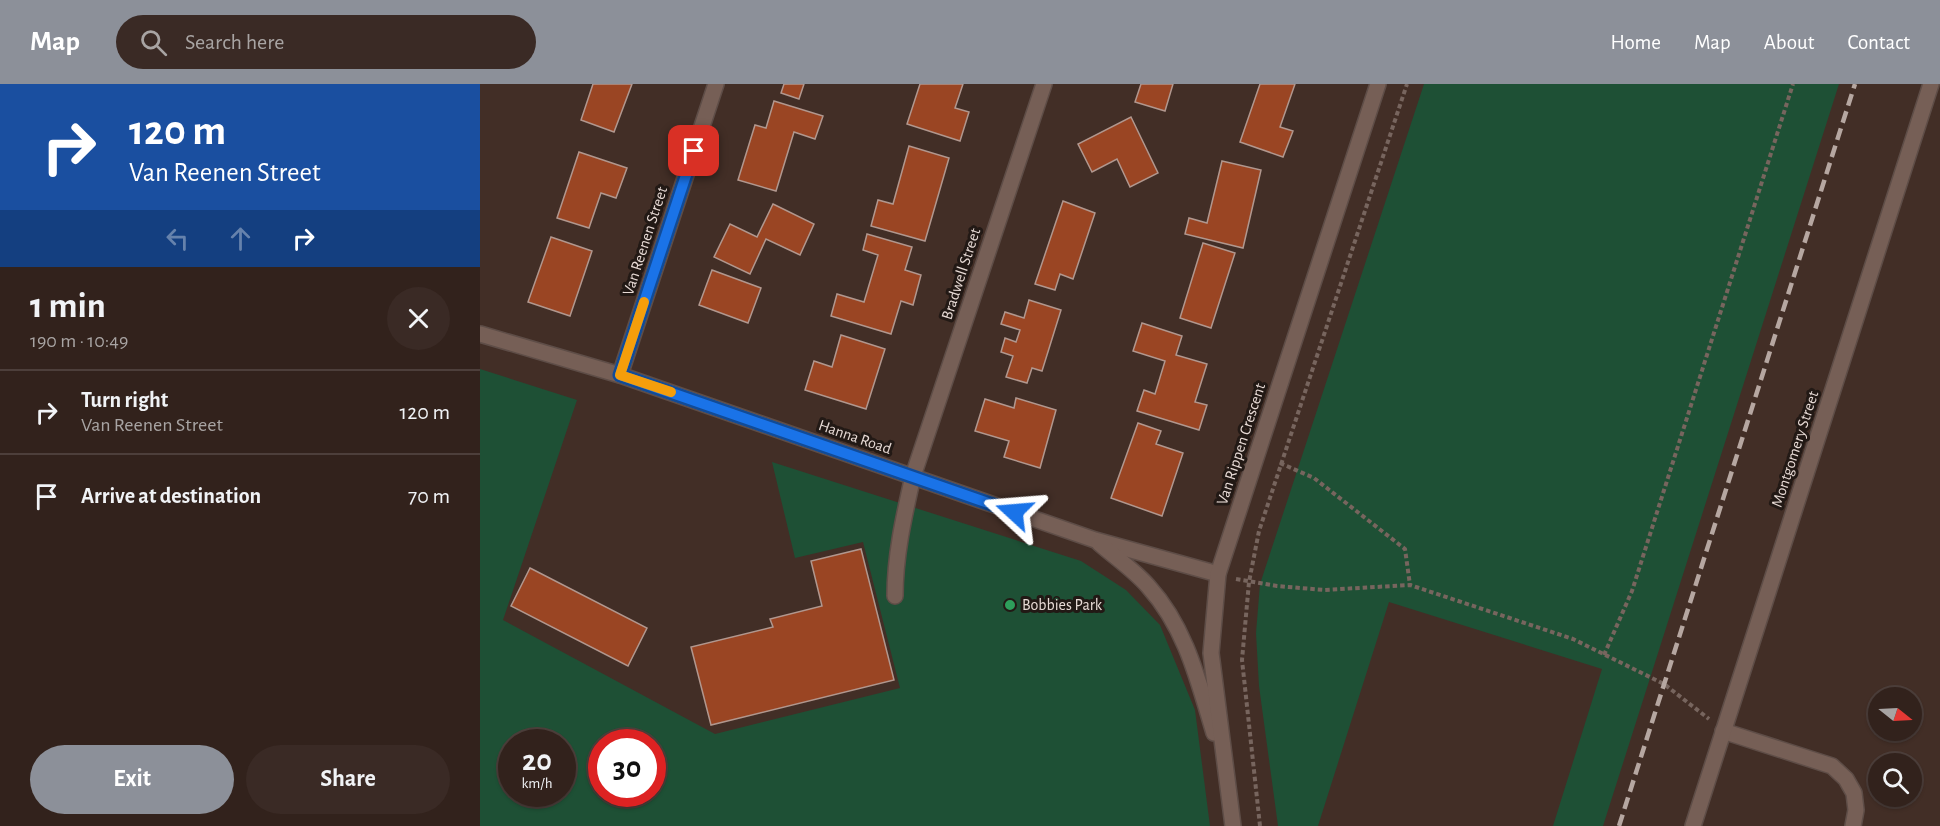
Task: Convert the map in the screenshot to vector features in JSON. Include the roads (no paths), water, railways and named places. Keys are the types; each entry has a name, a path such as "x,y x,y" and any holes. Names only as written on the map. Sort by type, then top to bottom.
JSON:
{"street":[{"name":"Van Reenen Street","path":"620,375 716,84"},
{"name":"Bradwell Street","path":"895,596 895,573 901,527 913,476 1044,84"},
{"name":"Van Rippen Crescent","path":"1233,826 1211,653 1218,574 1378,84"},
{"name":"Montgomery Street","path":"1693,826 1931,84"},
{"name":"Hanna Road","path":"480,334 620,375 1095,540 1218,574"},
{"path":"1095,540 1147,585 1185,640 1228,782"},
{"path":"1723,730 1832,766 1846,779 1854,793 1856,810 1853,826"}],"railway":[{"path":"1619,826 1855,84"}],"place":[{"name":"Bobbies Park","path":"1010,605"}]}
